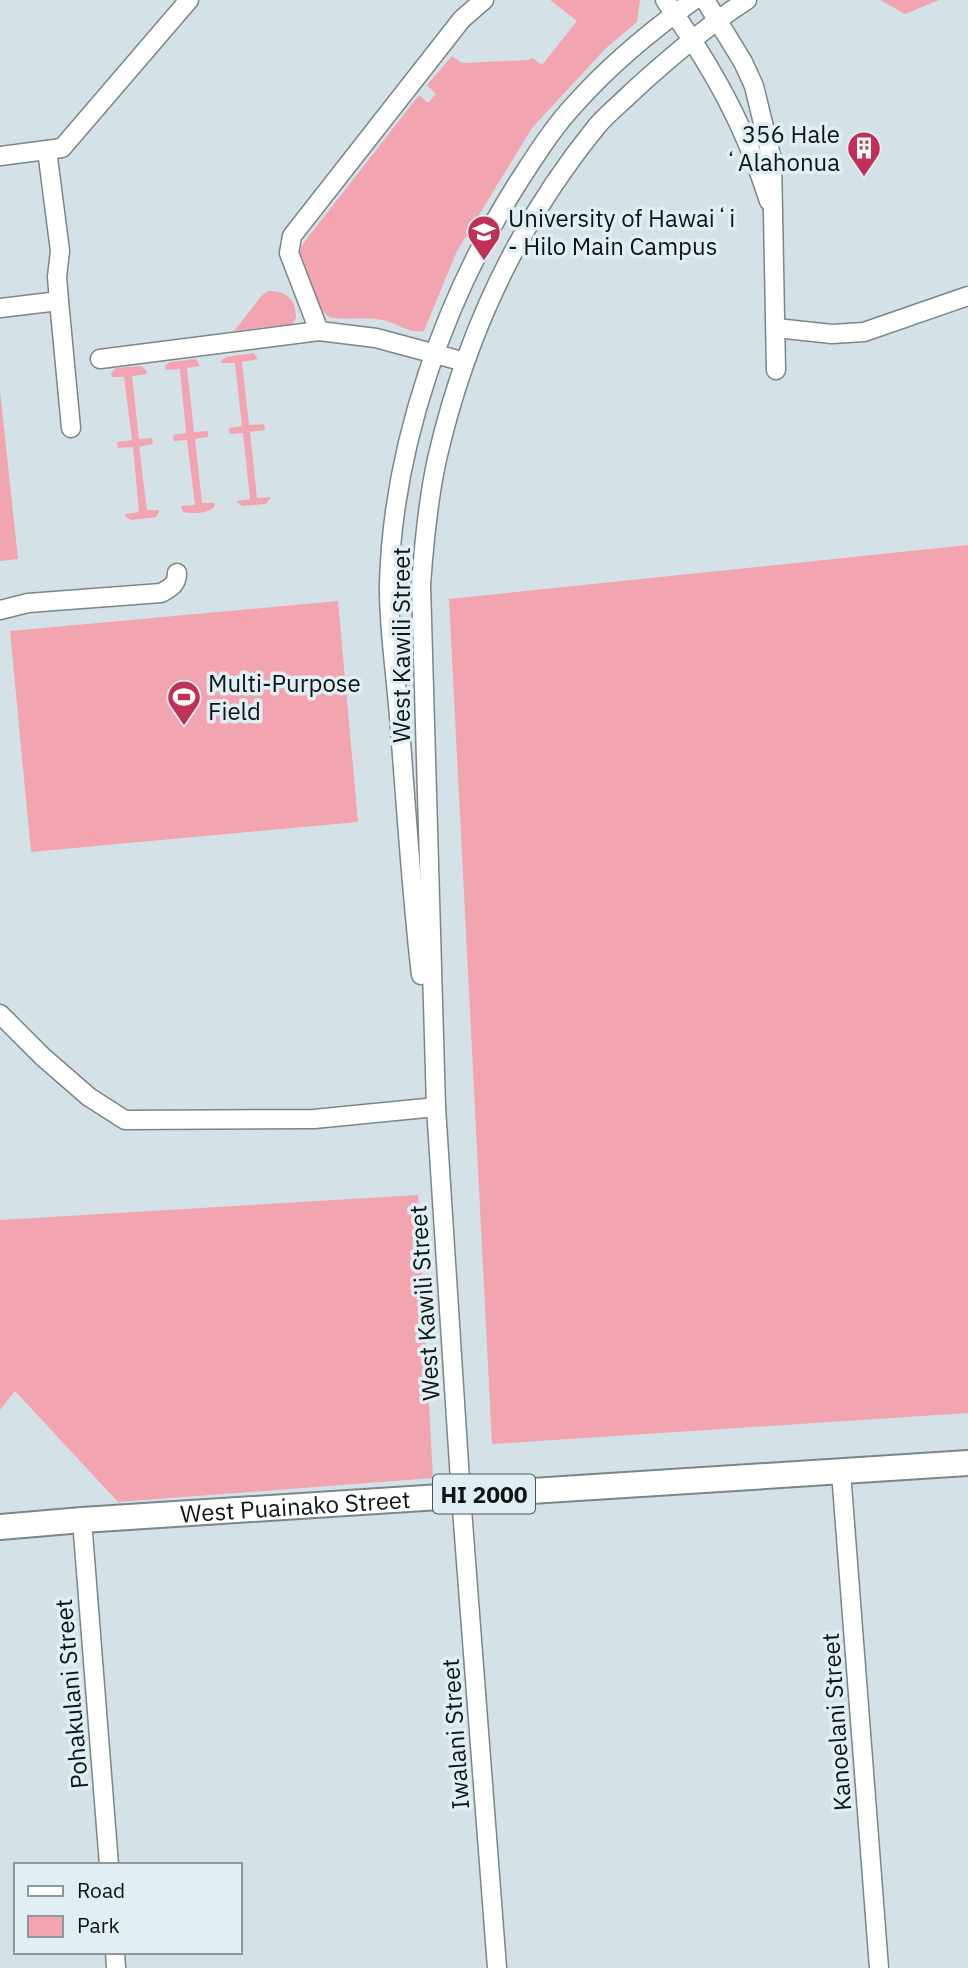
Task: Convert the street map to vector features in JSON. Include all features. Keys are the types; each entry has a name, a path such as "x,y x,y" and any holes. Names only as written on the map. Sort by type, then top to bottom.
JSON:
{"highway":[{"name":"West Puainako Street","path":"0,1527 968,1463"}],"street":[{"path":"0,156 62,148 189,0"},
{"path":"320,331 289,253 292,236 462,19 484,0"},
{"name":"West Kawili Street","path":"436,1107 414,916 389,584 395,518 406,454 435,353 469,269 500,211 535,156 575,103 670,7 694,0"},
{"path":"705,0 743,62 754,86 772,160 776,370"},
{"name":"West Kawili Street","path":"461,1496 436,1107 421,585 426,522 437,461 452,400 498,282 527,227 561,174 599,124 692,39 747,0"},
{"path":"670,7 718,79 757,164 775,219"},
{"path":"47,150 60,251 57,277 71,428"},
{"path":"776,328 832,334 864,332 968,296"},
{"path":"0,308 59,301"},
{"path":"100,359 320,331 376,338 465,362"},
{"path":"0,610 28,603 161,593 172,587 177,580 177,573"},
{"path":"0,1014 43,1057 89,1097 125,1120 314,1119 436,1107"},
{"name":"Kanoelani Street","path":"841,1472 879,1968"},
{"name":"Iwalani Street","path":"461,1496 497,1968"},
{"name":"Pohakulani Street","path":"82,1520 109,1863"}],"green space":[{"path":"550,0 640,0 637,22 605,49 532,128 457,251 424,331 408,330 383,320 339,319 327,315 312,291 304,270 301,247 419,95 428,103 436,94 427,85 452,56 462,63 532,58 542,65 577,21"},
{"path":"880,0 939,0 905,14"},
{"path":"268,291 285,294 292,301 296,318 292,324 234,331 263,294"},
{"path":"254,353 258,359 242,362 249,425 264,424 265,430 250,432 257,498 271,497 266,504 242,506 236,501 250,499 243,433 230,434 229,428 242,426 235,363 221,361 226,357"},
{"path":"196,359 200,366 187,368 194,432 208,431 208,437 195,439 202,503 214,503 215,506 205,512 191,513 183,512 181,506 195,505 187,440 174,441 173,435 186,433 180,369 166,370 165,366 170,362"},
{"path":"141,366 147,374 132,376 139,439 152,438 153,444 139,447 147,510 159,512 156,517 131,520 125,514 139,512 133,447 118,448 117,442 132,440 124,377 112,377 111,373 116,368"},
{"path":"0,391 18,559 0,561"},
{"path":"968,545 968,1413 492,1444 449,599"},
{"name":"Multi-Purpose Field","path":"338,601 358,822 31,852 10,631"},
{"path":"418,1195 433,1478 118,1502 15,1391 0,1410 0,1220"}],"place":[{"name":"356 Hale ʻAlahonua","path":"864,178"},
{"name":"University of Hawaiʻi - Hilo Main Campus","path":"484,262"},
{"name":"Multi-Purpose Field","path":"184,727"}]}
